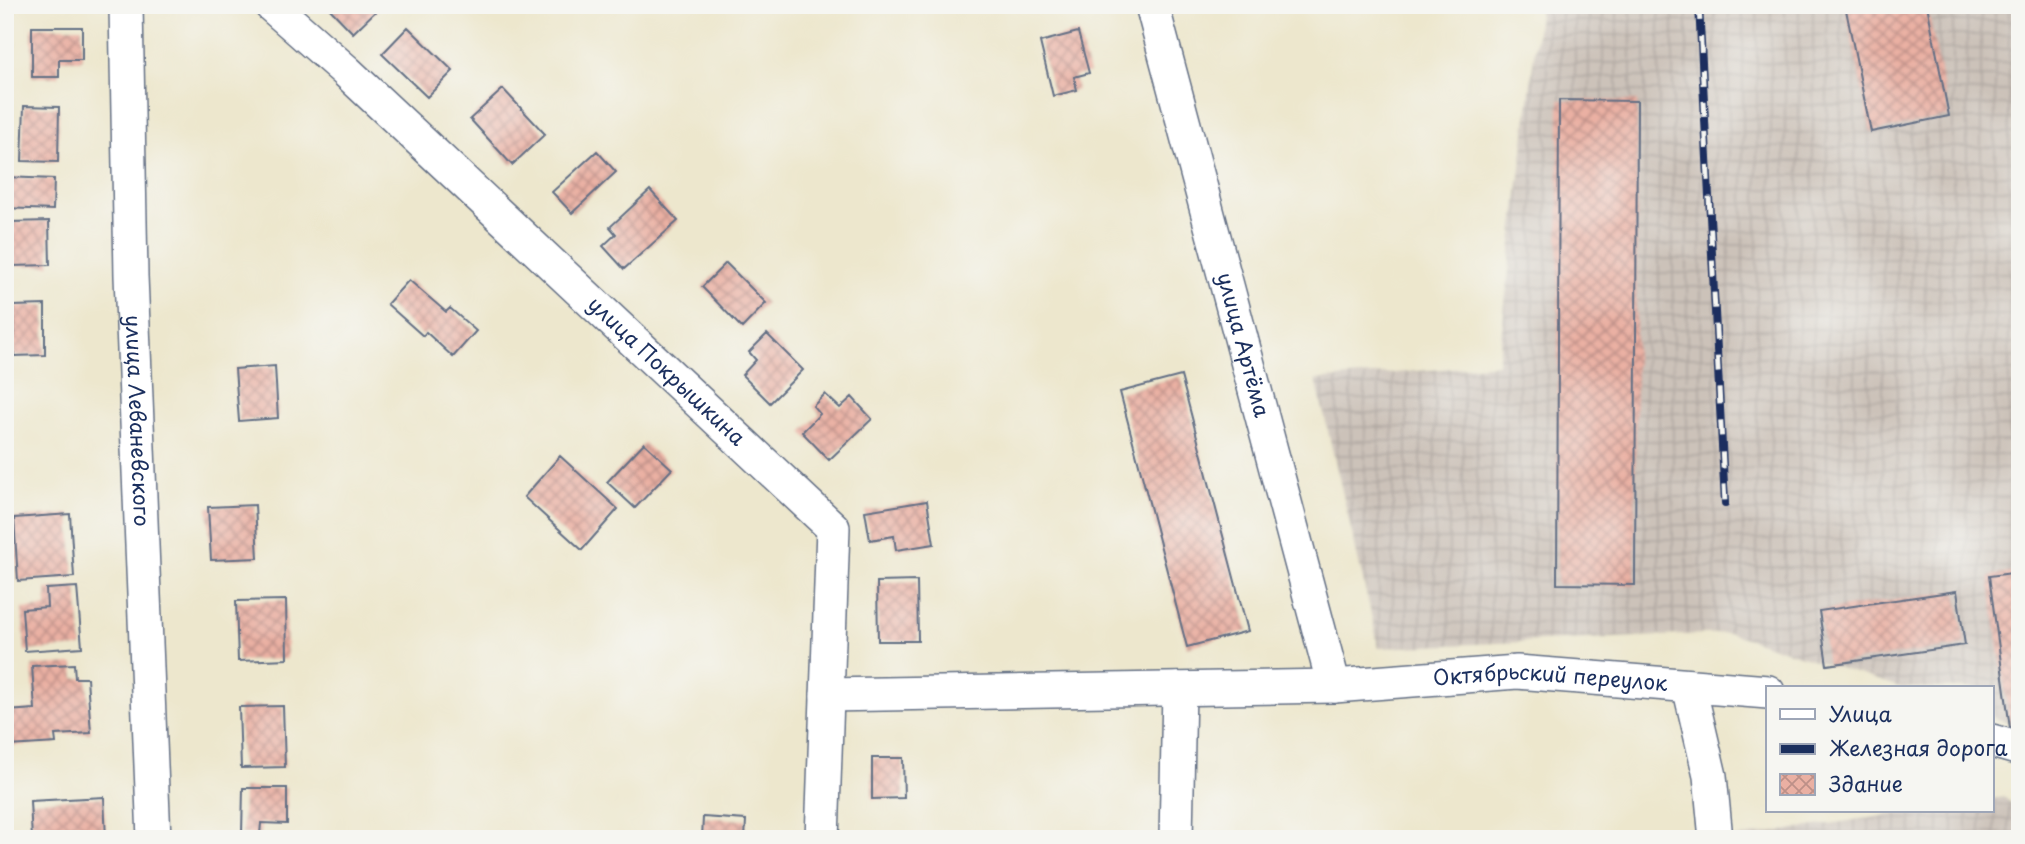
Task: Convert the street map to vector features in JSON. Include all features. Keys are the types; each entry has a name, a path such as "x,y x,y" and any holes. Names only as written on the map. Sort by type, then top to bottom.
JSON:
{"street":[{"name":"улица Леваневского","path":"126,5 131,275 153,839"},
{"name":"улица Покрышкина","path":"271,5 346,72 832,528 822,839"},
{"name":"улица Артёма","path":"1152,5 1334,686"},
{"name":"Октябрьский переулок","path":"827,695 1334,686 1517,672 1766,692"},
{"path":"1689,686 1710,776 1716,839"},
{"path":"1176,839 1179,689"},
{"path":"1994,742 2020,749"}],"shaded area":[{"path":"1540,5 2020,5 2020,726 1994,718 1994,686 1896,686 1730,633 1379,648 1316,380 1498,364"},
{"path":"2004,797 2020,811 2020,839 1731,839 1907,812 1994,812 1994,799"}],"building":[{"path":"326,5 375,5 378,9 353,33"},
{"path":"1845,5 1927,5 1949,116 1871,132"},
{"path":"32,27 82,27 82,60 59,60 59,77 32,77"},
{"path":"408,27 453,71 427,97 382,54"},
{"path":"1078,32 1089,73 1074,77 1077,90 1053,96 1040,42"},
{"path":"503,89 545,134 512,165 470,119"},
{"path":"1559,100 1637,101 1635,585 1557,584"},
{"path":"24,106 59,107 58,162 22,161"},
{"path":"597,151 616,172 572,213 552,192"},
{"path":"5,177 54,179 53,210 5,208"},
{"path":"650,190 678,221 624,269 603,246 616,234 610,227"},
{"path":"49,221 50,265 11,266 10,222"},
{"path":"726,263 766,303 742,328 702,287"},
{"path":"409,280 446,312 450,308 476,331 453,357 426,332 423,336 387,304"},
{"path":"45,305 45,355 14,356 13,306"},
{"path":"767,334 803,370 770,403 742,375 756,360 749,352"},
{"path":"275,366 278,418 239,421 235,369"},
{"path":"1181,376 1248,631 1187,647 1120,392"},
{"path":"825,394 840,408 852,397 872,419 829,460 802,432 820,414 813,406"},
{"path":"644,443 672,469 635,508 607,482"},
{"path":"560,456 618,509 582,550 524,497"},
{"path":"927,501 934,544 896,550 894,536 870,540 865,511"},
{"path":"255,505 258,558 211,560 208,507"},
{"path":"70,514 74,577 18,581 14,518"},
{"path":"2020,572 2020,726 2010,728 1989,576"},
{"path":"917,581 918,641 878,641 877,582"},
{"path":"77,587 82,647 25,651 22,609 47,607 46,589"},
{"path":"1957,591 1965,645 1827,665 1819,611"},
{"path":"286,600 287,659 238,661 236,601"},
{"path":"74,664 75,678 87,678 91,733 55,735 56,743 9,746 7,711 35,709 32,666"},
{"path":"283,706 285,767 241,768 239,707"},
{"path":"872,758 903,758 904,798 872,799"},
{"path":"243,788 287,788 287,824 261,823 260,835 242,834"},
{"path":"104,797 106,839 32,839 30,801"},
{"path":"703,817 746,820 745,839 702,839"}],"railway":[{"path":"1699,5 1725,503"}]}
